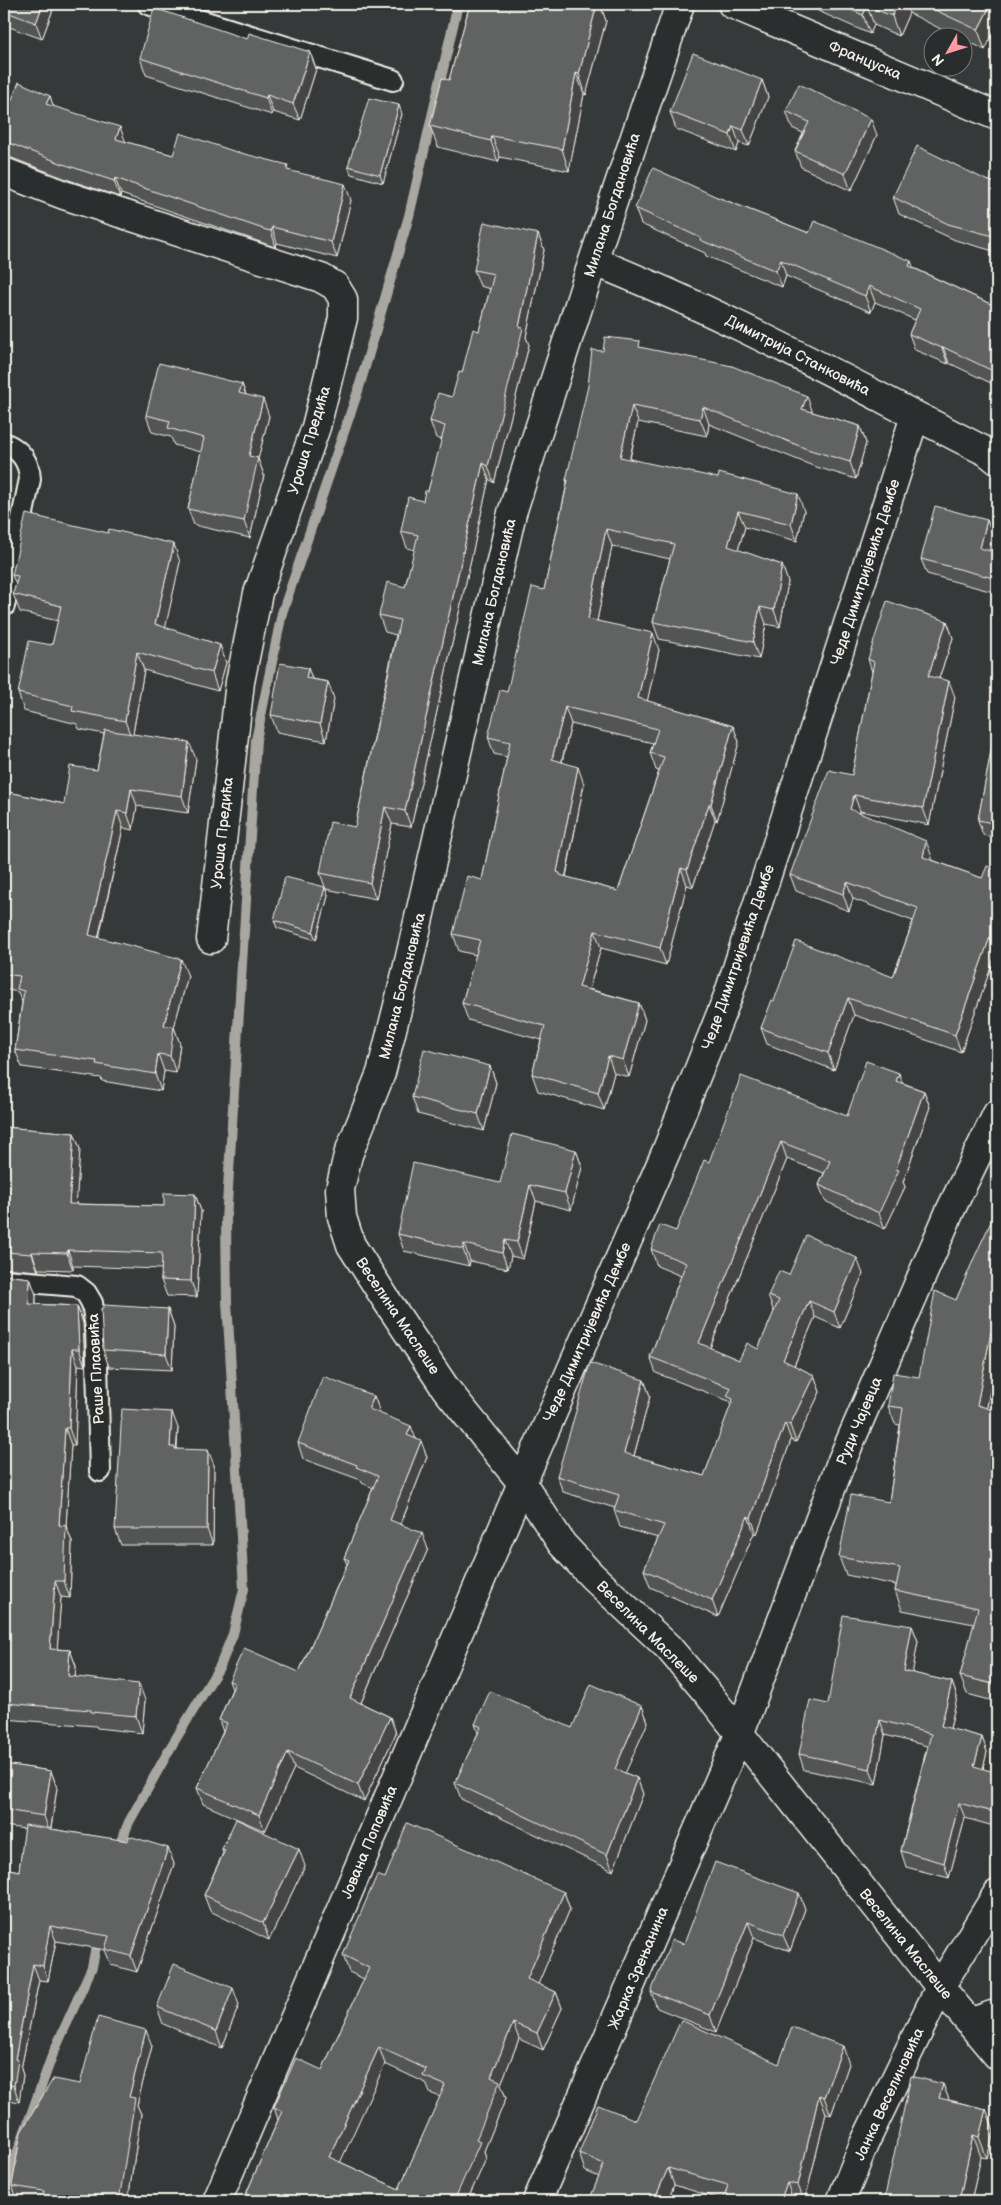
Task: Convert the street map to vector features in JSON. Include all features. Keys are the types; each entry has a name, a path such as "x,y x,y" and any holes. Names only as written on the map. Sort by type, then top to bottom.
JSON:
{"street":[{"name":"Милана Богдановића","path":"340,1188 348,1155 381,1073 512,513 680,4"},
{"name":"Француска","path":"732,4 770,11 997,116"},
{"name":"Уроша Предића","path":"4,172 64,195 321,278 335,286 343,299 343,318 316,427 258,593 254,610 240,682 211,939"},
{"name":"Димитрија Станковића","path":"594,261 654,285 735,323 987,452 997,460"},
{"name":"Чеде Димитријевића Дембе","path":"522,1483 666,1152 728,996 916,416"},
{"name":"Руди Чајевца","path":"739,1735 840,1465 950,1211 997,1114"},
{"name":"Веселина Маслеше","path":"340,1188 342,1217 351,1245 446,1389 522,1483 562,1544 592,1576 668,1647 709,1695 940,1987 997,2055"},
{"name":"Јована Поповића","path":"217,2201 522,1483"},
{"name":"Жарка Зрењанина","path":"537,2201 739,1735"},
{"name":"Јанка Веселиновића","path":"841,2201 864,2144 940,1987 997,1894"},
{"path":"970,2023 997,2015"}],"lane":[{"path":"148,4 393,80"},
{"path":"4,443 21,454 29,465 30,479 4,606"},
{"name":"Раше Плаовића","path":"4,1280 77,1286 92,1303 96,1328 100,1471"}],"building":[{"path":"4,4 43,4 36,23 4,11"},
{"path":"470,4 597,4 579,74 576,73 562,149 492,136 491,141 430,126 442,78 449,80"},
{"path":"837,4 898,4 892,16 867,6 863,15"},
{"path":"922,4 991,4 978,30"},
{"path":"154,8 247,39 249,33 310,52 293,104 267,95 266,98 140,58"},
{"path":"693,53 762,80 743,130 733,126 730,135 670,112"},
{"path":"19,82 50,96 46,104 120,127 116,139 173,155 180,133 233,151 288,165 287,170 345,184 331,242 272,227 271,231 266,230 115,178 114,181 63,164 4,141 4,100 11,102"},
{"path":"799,84 871,119 845,174 795,151 809,122 786,111"},
{"path":"369,98 399,105 380,175 348,166"},
{"path":"917,146 986,180 997,183 997,237 948,224 893,197"},
{"path":"653,168 717,197 809,233 814,221 911,261 909,266 997,307 997,373 943,347 909,334 920,309 869,286 865,296 781,260 776,271 700,240 701,238 635,208"},
{"path":"484,222 538,234 519,327 523,328 488,466 483,463 405,811 385,807 370,883 320,873 330,822 355,827 400,620 379,615 387,582 405,587 418,535 401,531 408,497 423,501 425,491 428,491 445,426 430,421 438,393 452,397 459,372 462,373 473,329 479,331 494,274 474,270"},
{"path":"605,337 640,341 639,347 732,366 807,396 802,409 860,426 850,462 807,449 703,407 700,419 632,406 620,457 718,478 719,473 798,494 791,524 738,511 728,546 782,565 774,610 760,607 753,642 653,622 674,544 606,529 588,619 653,633 638,698 733,726 711,804 709,804 687,870 681,868 660,948 595,931 579,987 639,1003 623,1060 608,1056 598,1093 532,1074 545,1026 462,1003 480,940 453,934 467,876 482,880 510,742 488,737 500,690 507,692 532,587 544,590 568,480 566,480 588,386 592,350 603,351","holes":["565,707 658,729 650,753 664,757 618,891 560,875 557,872 578,767 552,759"]},
{"path":"159,363 242,384 239,393 263,399 249,456 258,458 244,521 188,509 204,438 168,428 170,421 146,415"},
{"path":"935,506 987,520 980,548 997,553 997,579 921,559"},
{"path":"26,514 108,533 109,529 174,544 155,624 220,645 212,673 137,652 125,721 72,711 73,706 18,693 29,641 52,645 61,606 13,594 18,576 12,575"},
{"path":"887,601 947,621 928,676 949,681 923,808 854,795 850,809 926,841 923,857 982,878 987,866 997,870 997,940 990,937 955,1035 848,998 828,1053 761,1028 772,1000 774,1001 796,941 893,977 918,908 847,882 843,894 790,875 829,770 852,775 874,662 868,659"},
{"path":"280,663 308,668 306,678 328,682 320,724 271,715"},
{"path":"997,720 997,824 978,820"},
{"path":"105,730 189,742 182,796 131,789 127,813 117,811 89,935 181,959 164,1025 174,1027 170,1056 158,1054 155,1074 96,1064 97,1061 15,1050 24,991 17,989 20,976 4,974 4,791 64,804 70,766 97,770"},
{"path":"285,877 325,887 313,932 274,920"},
{"path":"424,1049 490,1066 478,1114 412,1097"},
{"path":"866,1061 899,1073 896,1081 924,1091 896,1169 899,1170 879,1213 819,1185 830,1161 781,1142 699,1343 739,1360 747,1343 758,1349 779,1300 768,1296 779,1271 789,1275 806,1235 857,1258 834,1312 809,1301 783,1360 814,1375 790,1425 785,1423 751,1518 748,1516 712,1600 644,1570 664,1525 614,1510 619,1495 557,1476 590,1363 644,1380 624,1453 704,1476 733,1399 727,1396 731,1388 650,1357 686,1263 651,1249 660,1225 676,1231 704,1160 709,1162 741,1076 847,1116"},
{"path":"4,1127 74,1133 69,1204 164,1206 164,1193 195,1194 191,1281 161,1280 162,1253 68,1250 67,1253 32,1252 32,1254 4,1252"},
{"path":"512,1134 576,1150 565,1193 530,1185 517,1242 505,1240 502,1253 464,1244 463,1249 398,1234 413,1163 500,1183"},
{"path":"997,1209 997,1333 991,1332 977,1405 997,1411 997,1685 960,1676 978,1608 895,1591 900,1568 839,1557 851,1495 889,1502 903,1408 888,1406 893,1373 919,1377 935,1291 956,1300"},
{"path":"4,1275 30,1278 29,1304 77,1306 79,1349 72,1349 69,1428 65,1428 59,1525 66,1526 64,1581 55,1581 50,1649 70,1650 68,1676 139,1684 136,1716 91,1712 91,1710 4,1703"},
{"path":"104,1305 168,1309 166,1354 103,1350 101,1308"},
{"path":"323,1376 374,1396 369,1409 411,1426 407,1435 421,1441 390,1520 422,1533 350,1698 390,1717 358,1785 288,1752 259,1815 197,1788 227,1723 219,1720 235,1683 229,1681 244,1648 299,1672 349,1560 344,1558 378,1476 356,1467 357,1465 298,1443"},
{"path":"122,1409 172,1412 170,1447 175,1447 175,1449 208,1450 207,1529 115,1529"},
{"path":"843,1615 912,1626 904,1671 952,1682 941,1726 982,1737 974,1766 997,1773 997,1798 993,1812 959,1803 944,1863 901,1851 931,1734 880,1720 870,1769 799,1754 810,1700 828,1704"},
{"path":"591,1684 642,1706 615,1769 637,1778 607,1855 455,1783 481,1727 475,1724 490,1691 572,1728"},
{"path":"4,1764 51,1771 44,1816 4,1810"},
{"path":"236,1819 299,1849 263,1923 204,1895 225,1850 222,1849"},
{"path":"407,1823 564,1892 527,1979 556,1992 537,2033 513,2023 491,2077 500,2081 476,2140 480,2142 454,2201 243,2201 282,2111 274,2107 296,2058 322,2070 369,1968 343,1955 377,1875 385,1878","holes":["379,2047 426,2069 423,2076 445,2085 399,2189 329,2157"]},
{"path":"25,1825 128,1841 129,1836 168,1848 131,1956 105,1949 109,1936 50,1926 43,1966 33,1964 15,2059 18,2060 14,2086 4,2084 4,1868 19,1871"},
{"path":"715,1862 799,1893 783,1935 748,1922 710,2015 651,1992 672,1940 684,1944"},
{"path":"174,1964 233,1988 216,2031 157,2007"},
{"path":"98,2017 146,2030 129,2097 135,2098 119,2201 43,2201 44,2191 12,2186 21,2132 53,2079 80,2084"},
{"path":"681,2020 779,2064 792,2027 843,2046 824,2097 819,2095 798,2185 787,2183 780,2201 723,2201 728,2185 668,2168 654,2201 589,2201 604,2164 579,2153 598,2105 636,2120"},
{"path":"911,2076 943,2084 939,2098 986,2109 979,2137 973,2135 959,2201 884,2201"}],"waterway":[{"path":"117,1851 129,1822 172,1745 220,1666 233,1634 244,1589 227,1301 226,1220 256,740 282,613 358,391 409,216 458,4"},
{"path":"4,2190 52,2056 92,1967 98,1936"}]}
